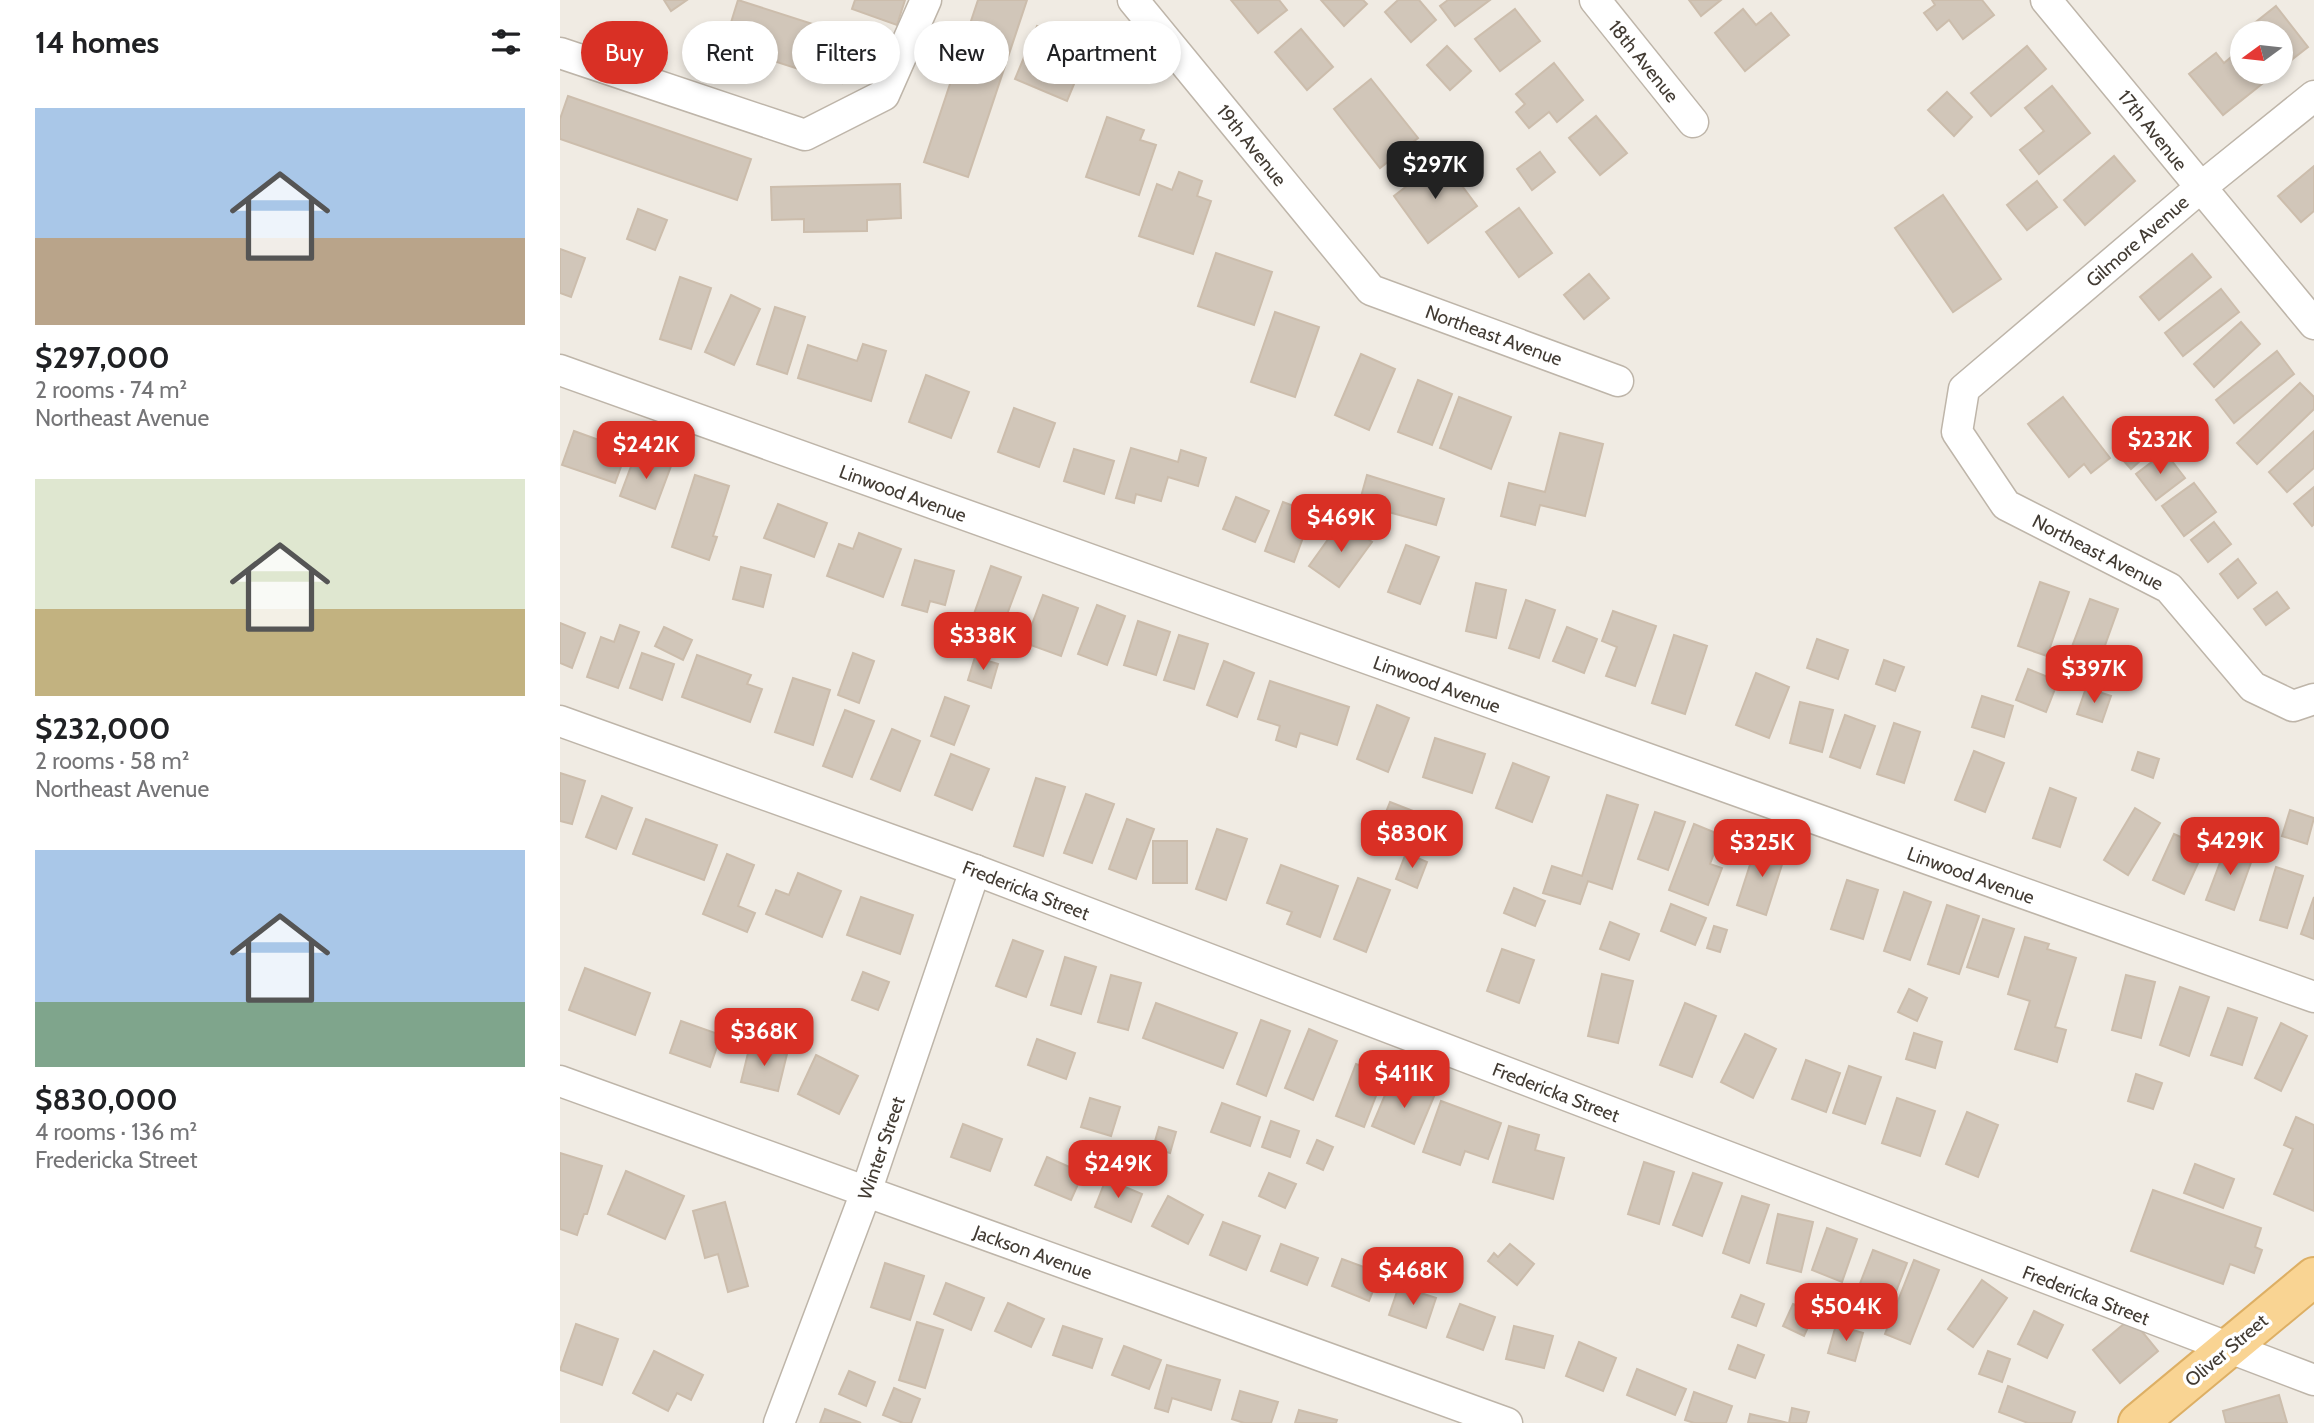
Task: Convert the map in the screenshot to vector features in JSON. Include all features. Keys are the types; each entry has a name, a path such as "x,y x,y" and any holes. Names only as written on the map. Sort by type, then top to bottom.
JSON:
{"main road":[{"name":"Oliver Street","path":"2138,1423 2314,1277"}],"street":[{"path":"560,53 805,135 884,95 926,0"},
{"name":"19th Avenue","path":"1133,0 1371,290"},
{"name":"18th Avenue","path":"1595,0 1693,122"},
{"name":"17th Avenue","path":"2046,0 2314,324"},
{"name":"Gilmore Avenue","path":"1964,389 2200,188 2314,96"},
{"name":"Northeast Avenue","path":"1371,290 1618,381"},
{"name":"Linwood Avenue","path":"560,370 2314,998"},
{"name":"Northeast Avenue","path":"1964,389 1957,432 2006,505 2169,588 2253,687 2293,706 2314,699"},
{"name":"Fredericka Street","path":"560,721 975,870 2314,1380"},
{"name":"Winter Street","path":"779,1423 866,1192 975,870"},
{"name":"Jackson Avenue","path":"560,1081 1507,1423"}],"building":[{"path":"664,0 687,0 671,11"},
{"path":"738,0 803,21 792,21 792,67 778,62 778,21 731,21"},
{"path":"855,0 905,0 898,21 886,21 852,9"},
{"path":"978,0 1027,0 1009,54 1009,21 971,21"},
{"path":"1231,0 1279,0 1287,10 1258,33"},
{"path":"1321,0 1363,0 1367,4 1344,26"},
{"path":"1398,0 1419,0 1436,20 1411,42 1385,12"},
{"path":"1448,0 1490,0 1455,26 1440,6"},
{"path":"1689,0 1721,0 1701,16"},
{"path":"1932,0 1982,0 1994,15 1963,39 1949,20 1937,30 1924,13 1935,5"},
{"path":"2276,6 2288,21 2257,21"},
{"path":"1515,9 1540,41 1500,71 1475,39"},
{"path":"1743,9 1756,25 1771,13 1789,35 1745,71 1715,33"},
{"path":"2293,28 2308,47 2293,59"},
{"path":"1301,29 1333,67 1307,90 1275,52"},
{"path":"1447,46 1471,71 1450,90 1427,65"},
{"path":"2027,46 2046,69 1991,116 1971,93"},
{"path":"2216,53 2224,63 2230,58 2230,84 2262,84 2223,115 2189,74"},
{"path":"1023,60 1023,82 1015,79"},
{"path":"1554,63 1583,100 1557,122 1549,112 1529,128 1516,112 1525,104 1516,94"},
{"path":"1371,79 1418,138 1380,168 1334,109"},
{"path":"950,84 999,84 968,177 924,162"},
{"path":"1027,84 1074,84 1067,101"},
{"path":"2052,86 2090,133 2039,174 2020,150 2044,131 2025,108"},
{"path":"1947,92 1972,117 1954,136 1928,110"},
{"path":"568,96 751,159 737,200 560,139 560,119"},
{"path":"1596,116 1627,153 1600,175 1569,138"},
{"path":"1107,117 1144,130 1140,140 1156,145 1139,195 1086,177"},
{"path":"1540,152 1555,172 1532,190 1517,169"},
{"path":"2114,156 2135,181 2085,225 2064,200"},
{"path":"1442,159 1477,206 1428,243 1394,196"},
{"path":"2314,166 2314,211 2301,222 2278,196"},
{"path":"1179,172 1202,181 1197,196 1211,201 1193,254 1139,236 1157,184 1172,190"},
{"path":"2037,181 2057,207 2027,230 2007,205"},
{"path":"900,184 901,218 867,220 867,231 804,232 804,219 772,220 771,187"},
{"path":"1943,195 2001,279 1953,312 1895,228"},
{"path":"1519,208 1552,253 1519,277 1486,232"},
{"path":"638,209 667,220 655,250 627,239"},
{"path":"560,249 585,258 571,297 560,293"},
{"path":"1216,253 1272,272 1254,325 1198,306"},
{"path":"2192,254 2211,277 2159,320 2140,297"},
{"path":"1589,274 1609,298 1584,319 1564,295"},
{"path":"680,277 711,288 691,349 660,339"},
{"path":"2221,289 2239,312 2183,356 2165,333"},
{"path":"731,295 760,309 734,365 705,352"},
{"path":"775,307 805,317 787,374 757,364"},
{"path":"1275,312 1319,327 1295,397 1251,382"},
{"path":"2241,322 2260,344 2214,387 2194,364"},
{"path":"863,344 886,351 871,401 798,378 808,345 857,361"},
{"path":"2277,351 2294,374 2234,423 2216,400"},
{"path":"1361,354 1395,369 1369,430 1335,415"},
{"path":"926,375 969,392 951,438 909,422"},
{"path":"1418,380 1452,394 1432,445 1398,432"},
{"path":"2300,383 2314,397 2314,409 2257,464 2237,443"},
{"path":"1459,397 1511,417 1491,469 1440,448"},
{"path":"2063,397 2110,458 2091,473 2084,464 2069,477 2028,424"},
{"path":"1014,408 1055,423 1039,467 998,452"},
{"path":"574,431 627,450 615,483 562,465"},
{"path":"2314,431 2314,468 2287,492 2269,472"},
{"path":"1560,433 1603,444 1585,516 1540,505 1535,525 1501,516 1509,483 1545,492"},
{"path":"2133,433 2150,452 2131,469 2114,450"},
{"path":"1131,448 1178,462 1181,450 1206,458 1198,486 1168,477 1161,501 1136,494 1134,503 1116,498"},
{"path":"1074,449 1114,461 1104,494 1064,481"},
{"path":"2165,452 2185,478 2156,500 2136,474"},
{"path":"636,453 671,466 655,509 620,496"},
{"path":"695,475 729,486 713,536 717,537 709,560 672,547"},
{"path":"1367,475 1444,499 1436,525 1359,504"},
{"path":"2194,483 2216,512 2184,536 2162,506"},
{"path":"2314,487 2314,524 2312,526 2294,504"},
{"path":"1236,497 1269,511 1255,542 1223,529"},
{"path":"1283,502 1312,513 1294,562 1265,551"},
{"path":"778,504 827,523 814,557 764,538"},
{"path":"1342,520 1372,542 1339,587 1309,566"},
{"path":"2214,522 2231,544 2208,562 2191,540"},
{"path":"859,533 901,549 883,597 827,576 839,544 853,549"},
{"path":"1406,545 1439,557 1420,604 1388,592"},
{"path":"2238,559 2256,583 2238,598 2220,574"},
{"path":"915,560 954,571 945,605 930,601 927,612 902,605"},
{"path":"991,566 1021,577 1003,625 974,614"},
{"path":"741,567 771,575 763,607 733,599"},
{"path":"2040,582 2069,592 2047,656 2018,646"},
{"path":"1476,583 1506,590 1496,638 1466,631"},
{"path":"2277,592 2289,608 2266,625 2254,609"},
{"path":"1043,595 1078,608 1061,656 1025,643"},
{"path":"2090,599 2118,609 2099,662 2070,652"},
{"path":"1526,600 1555,610 1539,658 1509,648"},
{"path":"1097,605 1125,616 1107,665 1078,654"},
{"path":"1613,611 1656,626 1635,686 1606,676 1617,647 1602,641"},
{"path":"1138,621 1170,632 1156,675 1124,665"},
{"path":"560,623 585,633 572,668 560,663"},
{"path":"620,625 639,632 618,688 587,677 601,637 614,642"},
{"path":"664,627 692,640 683,660 655,646"},
{"path":"1567,627 1597,639 1584,673 1553,661"},
{"path":"1179,635 1208,644 1194,689 1164,680"},
{"path":"1674,635 1707,646 1685,714 1652,703"},
{"path":"1817,639 1848,650 1838,679 1807,668"},
{"path":"642,653 674,664 662,700 630,688"},
{"path":"853,653 874,661 859,703 838,695"},
{"path":"697,655 751,675 747,684 762,689 750,722 682,697"},
{"path":"975,657 998,664 991,688 968,680"},
{"path":"1884,660 1904,667 1895,691 1876,684"},
{"path":"1224,661 1254,673 1237,717 1207,705"},
{"path":"2028,669 2058,681 2046,712 2016,700"},
{"path":"1756,673 1789,687 1769,738 1736,725"},
{"path":"793,678 830,690 813,745 775,732"},
{"path":"1270,681 1349,707 1337,745 1300,733 1296,747 1276,740 1280,726 1258,719"},
{"path":"2086,688 2111,696 2102,722 2077,714"},
{"path":"1982,696 2013,706 2004,737 1972,727"},
{"path":"945,697 969,706 954,745 931,736"},
{"path":"1800,702 1833,710 1822,752 1790,743"},
{"path":"1377,705 1409,718 1388,772 1357,759"},
{"path":"845,710 874,721 852,777 823,766"},
{"path":"1845,715 1875,726 1860,768 1830,757"},
{"path":"1894,723 1920,732 1904,783 1877,774"},
{"path":"892,729 920,741 900,791 871,779"},
{"path":"1435,738 1485,754 1472,793 1423,777"},
{"path":"1974,751 2004,763 1985,812 1955,800"},
{"path":"2138,752 2159,759 2153,778 2132,770"},
{"path":"951,754 989,769 972,810 935,795"},
{"path":"1513,763 1549,777 1532,822 1496,808"},
{"path":"560,773 585,781 572,824 560,821"},
{"path":"1036,778 1065,787 1043,856 1014,846"},
{"path":"2050,788 2076,798 2060,847 2033,838"},
{"path":"1086,794 1114,804 1092,863 1064,853"},
{"path":"1607,795 1638,805 1612,889 1588,881 1580,904 1543,893 1552,866 1582,876"},
{"path":"602,796 632,808 616,849 586,837"},
{"path":"1390,802 1421,814 1410,842 1379,830"},
{"path":"2135,808 2160,823 2128,875 2104,860"},
{"path":"2290,810 2314,818 2307,844 2282,836"},
{"path":"1655,812 1685,822 1668,870 1638,859"},
{"path":"646,819 717,845 704,880 633,854"},
{"path":"1127,819 1154,829 1136,879 1109,869"},
{"path":"1694,824 1721,835 1710,864 1722,868 1708,905 1669,890"},
{"path":"1217,829 1247,839 1226,900 1196,889"},
{"path":"2174,834 2205,848 2184,894 2153,880"},
{"path":"1153,841 1187,841 1187,883 1153,883"},
{"path":"1757,843 1786,852 1766,915 1737,905"},
{"path":"2227,844 2254,854 2234,910 2206,900"},
{"path":"1406,853 1427,862 1417,888 1396,879"},
{"path":"727,854 754,865 738,906 755,913 747,932 703,914"},
{"path":"1281,865 1338,886 1320,937 1287,924 1292,912 1267,903"},
{"path":"2276,867 2303,876 2287,928 2260,920"},
{"path":"798,873 841,891 822,937 766,914 776,890 789,895"},
{"path":"1358,878 1390,890 1366,952 1334,939"},
{"path":"1847,880 1878,890 1863,939 1831,929"},
{"path":"1514,888 1545,901 1535,926 1504,913"},
{"path":"1904,892 1931,902 1910,960 1884,951"},
{"path":"861,897 913,915 900,954 847,935"},
{"path":"2314,897 2314,939 2301,934"},
{"path":"1671,904 1706,918 1695,945 1661,931"},
{"path":"1947,905 1979,916 1959,974 1928,964"},
{"path":"1983,919 2014,929 1998,977 1967,967"},
{"path":"1610,922 1639,934 1629,960 1600,949"},
{"path":"1714,926 1727,930 1720,952 1707,948"},
{"path":"2025,937 2049,944 2047,949 2076,958 2055,1027 2066,1030 2057,1062 2015,1049 2030,1001 2008,994"},
{"path":"1013,940 1043,951 1026,997 996,986"},
{"path":"1502,949 1534,960 1519,1003 1487,991"},
{"path":"1065,957 1096,967 1081,1014 1051,1005"},
{"path":"585,968 650,993 635,1035 569,1010"},
{"path":"863,972 889,982 878,1010 852,1000"},
{"path":"1602,974 1633,981 1618,1043 1588,1036"},
{"path":"1111,975 1141,983 1128,1030 1098,1022"},
{"path":"2126,975 2155,982 2141,1038 2112,1030"},
{"path":"2180,987 2209,997 2189,1056 2160,1045"},
{"path":"1909,989 1927,998 1917,1021 1898,1012"},
{"path":"1156,1003 1237,1033 1223,1068 1143,1038"},
{"path":"1685,1003 1716,1016 1692,1077 1660,1065"},
{"path":"2228,1008 2257,1018 2242,1065 2211,1055"},
{"path":"1261,1020 1290,1031 1266,1096 1237,1084"},
{"path":"681,1021 721,1035 710,1067 670,1053"},
{"path":"2281,1023 2307,1036 2281,1091 2255,1078"},
{"path":"1309,1029 1337,1041 1313,1100 1285,1088"},
{"path":"1914,1033 1942,1042 1935,1068 1906,1059"},
{"path":"1745,1034 1776,1049 1753,1098 1721,1082"},
{"path":"1037,1039 1075,1053 1066,1079 1028,1065"},
{"path":"750,1045 787,1054 778,1091 741,1082"},
{"path":"816,1055 858,1076 839,1114 798,1094"},
{"path":"1806,1060 1840,1073 1826,1112 1792,1099"},
{"path":"1356,1064 1384,1075 1364,1127 1336,1116"},
{"path":"1849,1066 1881,1077 1865,1124 1833,1113"},
{"path":"2136,1074 2162,1083 2153,1109 2128,1101"},
{"path":"1393,1076 1435,1094 1414,1144 1372,1126"},
{"path":"1090,1098 1120,1107 1111,1136 1081,1127"},
{"path":"1897,1098 1935,1111 1920,1156 1882,1143"},
{"path":"1441,1101 1501,1123 1488,1159 1465,1151 1460,1165 1423,1152"},
{"path":"1222,1103 1260,1117 1250,1146 1211,1132"},
{"path":"1967,1112 1998,1125 1978,1177 1946,1164"},
{"path":"2296,1117 2314,1125 2314,1211 2274,1194 2293,1149 2284,1145"},
{"path":"1271,1121 1299,1131 1290,1157 1262,1147"},
{"path":"963,1124 1002,1139 990,1171 951,1157"},
{"path":"1509,1126 1539,1135 1535,1150 1564,1158 1553,1199 1493,1182"},
{"path":"1159,1127 1176,1132 1170,1153 1153,1148"},
{"path":"1317,1140 1333,1147 1323,1170 1307,1163"},
{"path":"560,1153 602,1166 587,1214 584,1214 577,1235 560,1229"},
{"path":"1047,1157 1083,1173 1071,1200 1035,1185"},
{"path":"1644,1162 1674,1172 1659,1224 1628,1214"},
{"path":"2195,1164 2234,1179 2223,1208 2184,1193"},
{"path":"626,1171 684,1196 665,1239 608,1214"},
{"path":"1269,1173 1296,1184 1285,1208 1259,1196"},
{"path":"1693,1173 1722,1183 1702,1236 1673,1225"},
{"path":"1106,1179 1142,1194 1131,1222 1095,1207"},
{"path":"2153,1190 2261,1228 2255,1247 2262,1250 2254,1273 2230,1264 2223,1284 2131,1251"},
{"path":"1168,1196 1203,1215 1188,1244 1152,1226"},
{"path":"1742,1196 1769,1205 1749,1263 1723,1253"},
{"path":"725,1202 748,1286 728,1292 718,1254 705,1258 693,1211"},
{"path":"1778,1214 1813,1222 1801,1272 1767,1263"},
{"path":"1223,1222 1260,1236 1246,1270 1210,1255"},
{"path":"1827,1228 1857,1239 1842,1282 1812,1270"},
{"path":"1281,1244 1318,1258 1307,1285 1271,1271"},
{"path":"1510,1244 1534,1264 1517,1285 1488,1261 1494,1253 1498,1257"},
{"path":"1873,1250 1907,1263 1890,1307 1856,1294"},
{"path":"1342,1259 1380,1273 1369,1301 1332,1286"},
{"path":"1914,1260 1939,1270 1910,1344 1885,1334"},
{"path":"885,1263 924,1276 910,1320 871,1307"},
{"path":"1982,1280 2007,1298 1973,1347 1948,1329"},
{"path":"946,1283 984,1298 971,1330 934,1314"},
{"path":"1399,1286 1436,1298 1426,1328 1389,1315"},
{"path":"1741,1295 1764,1304 1756,1326 1732,1317"},
{"path":"1008,1303 1044,1319 1031,1347 995,1331"},
{"path":"1460,1304 1495,1317 1483,1350 1447,1337"},
{"path":"1793,1304 1814,1314 1804,1336 1783,1326"},
{"path":"2034,1311 2063,1325 2047,1358 2018,1344"},
{"path":"2131,1318 2158,1351 2120,1383 2093,1350"},
{"path":"917,1322 943,1330 925,1388 899,1380"},
{"path":"576,1324 618,1339 602,1385 560,1370"},
{"path":"1836,1325 1863,1333 1855,1361 1828,1353"},
{"path":"1063,1326 1102,1339 1092,1368 1053,1355"},
{"path":"1514,1326 1553,1336 1544,1368 1506,1359"},
{"path":"1579,1342 1616,1358 1603,1391 1566,1376"},
{"path":"1738,1345 1764,1355 1755,1378 1729,1369"},
{"path":"1124,1346 1161,1360 1149,1389 1112,1375"},
{"path":"654,1351 703,1375 691,1400 677,1393 668,1411 633,1393"},
{"path":"1988,1351 2010,1359 2002,1382 1979,1374"},
{"path":"1167,1365 1220,1380 1211,1410 1172,1398 1168,1412 1155,1408"},
{"path":"1637,1369 1686,1389 1675,1415 1627,1395"},
{"path":"849,1371 875,1382 866,1406 839,1394"},
{"path":"2008,1386 2075,1412 2071,1423 2028,1423 1999,1412"},
{"path":"894,1388 920,1399 911,1423 903,1423 883,1415"},
{"path":"1240,1391 1278,1402 1271,1423 1244,1423 1232,1419"},
{"path":"1694,1392 1732,1406 1726,1423 1694,1423 1685,1420"},
{"path":"2279,1395 2287,1423 2226,1423 2223,1411"},
{"path":"1792,1408 1809,1412 1806,1423 1789,1423"},
{"path":"825,1409 861,1423 820,1423"},
{"path":"1299,1410 1337,1420 1336,1423 1295,1423"},
{"path":"1750,1414 1788,1423 1748,1423"}]}
